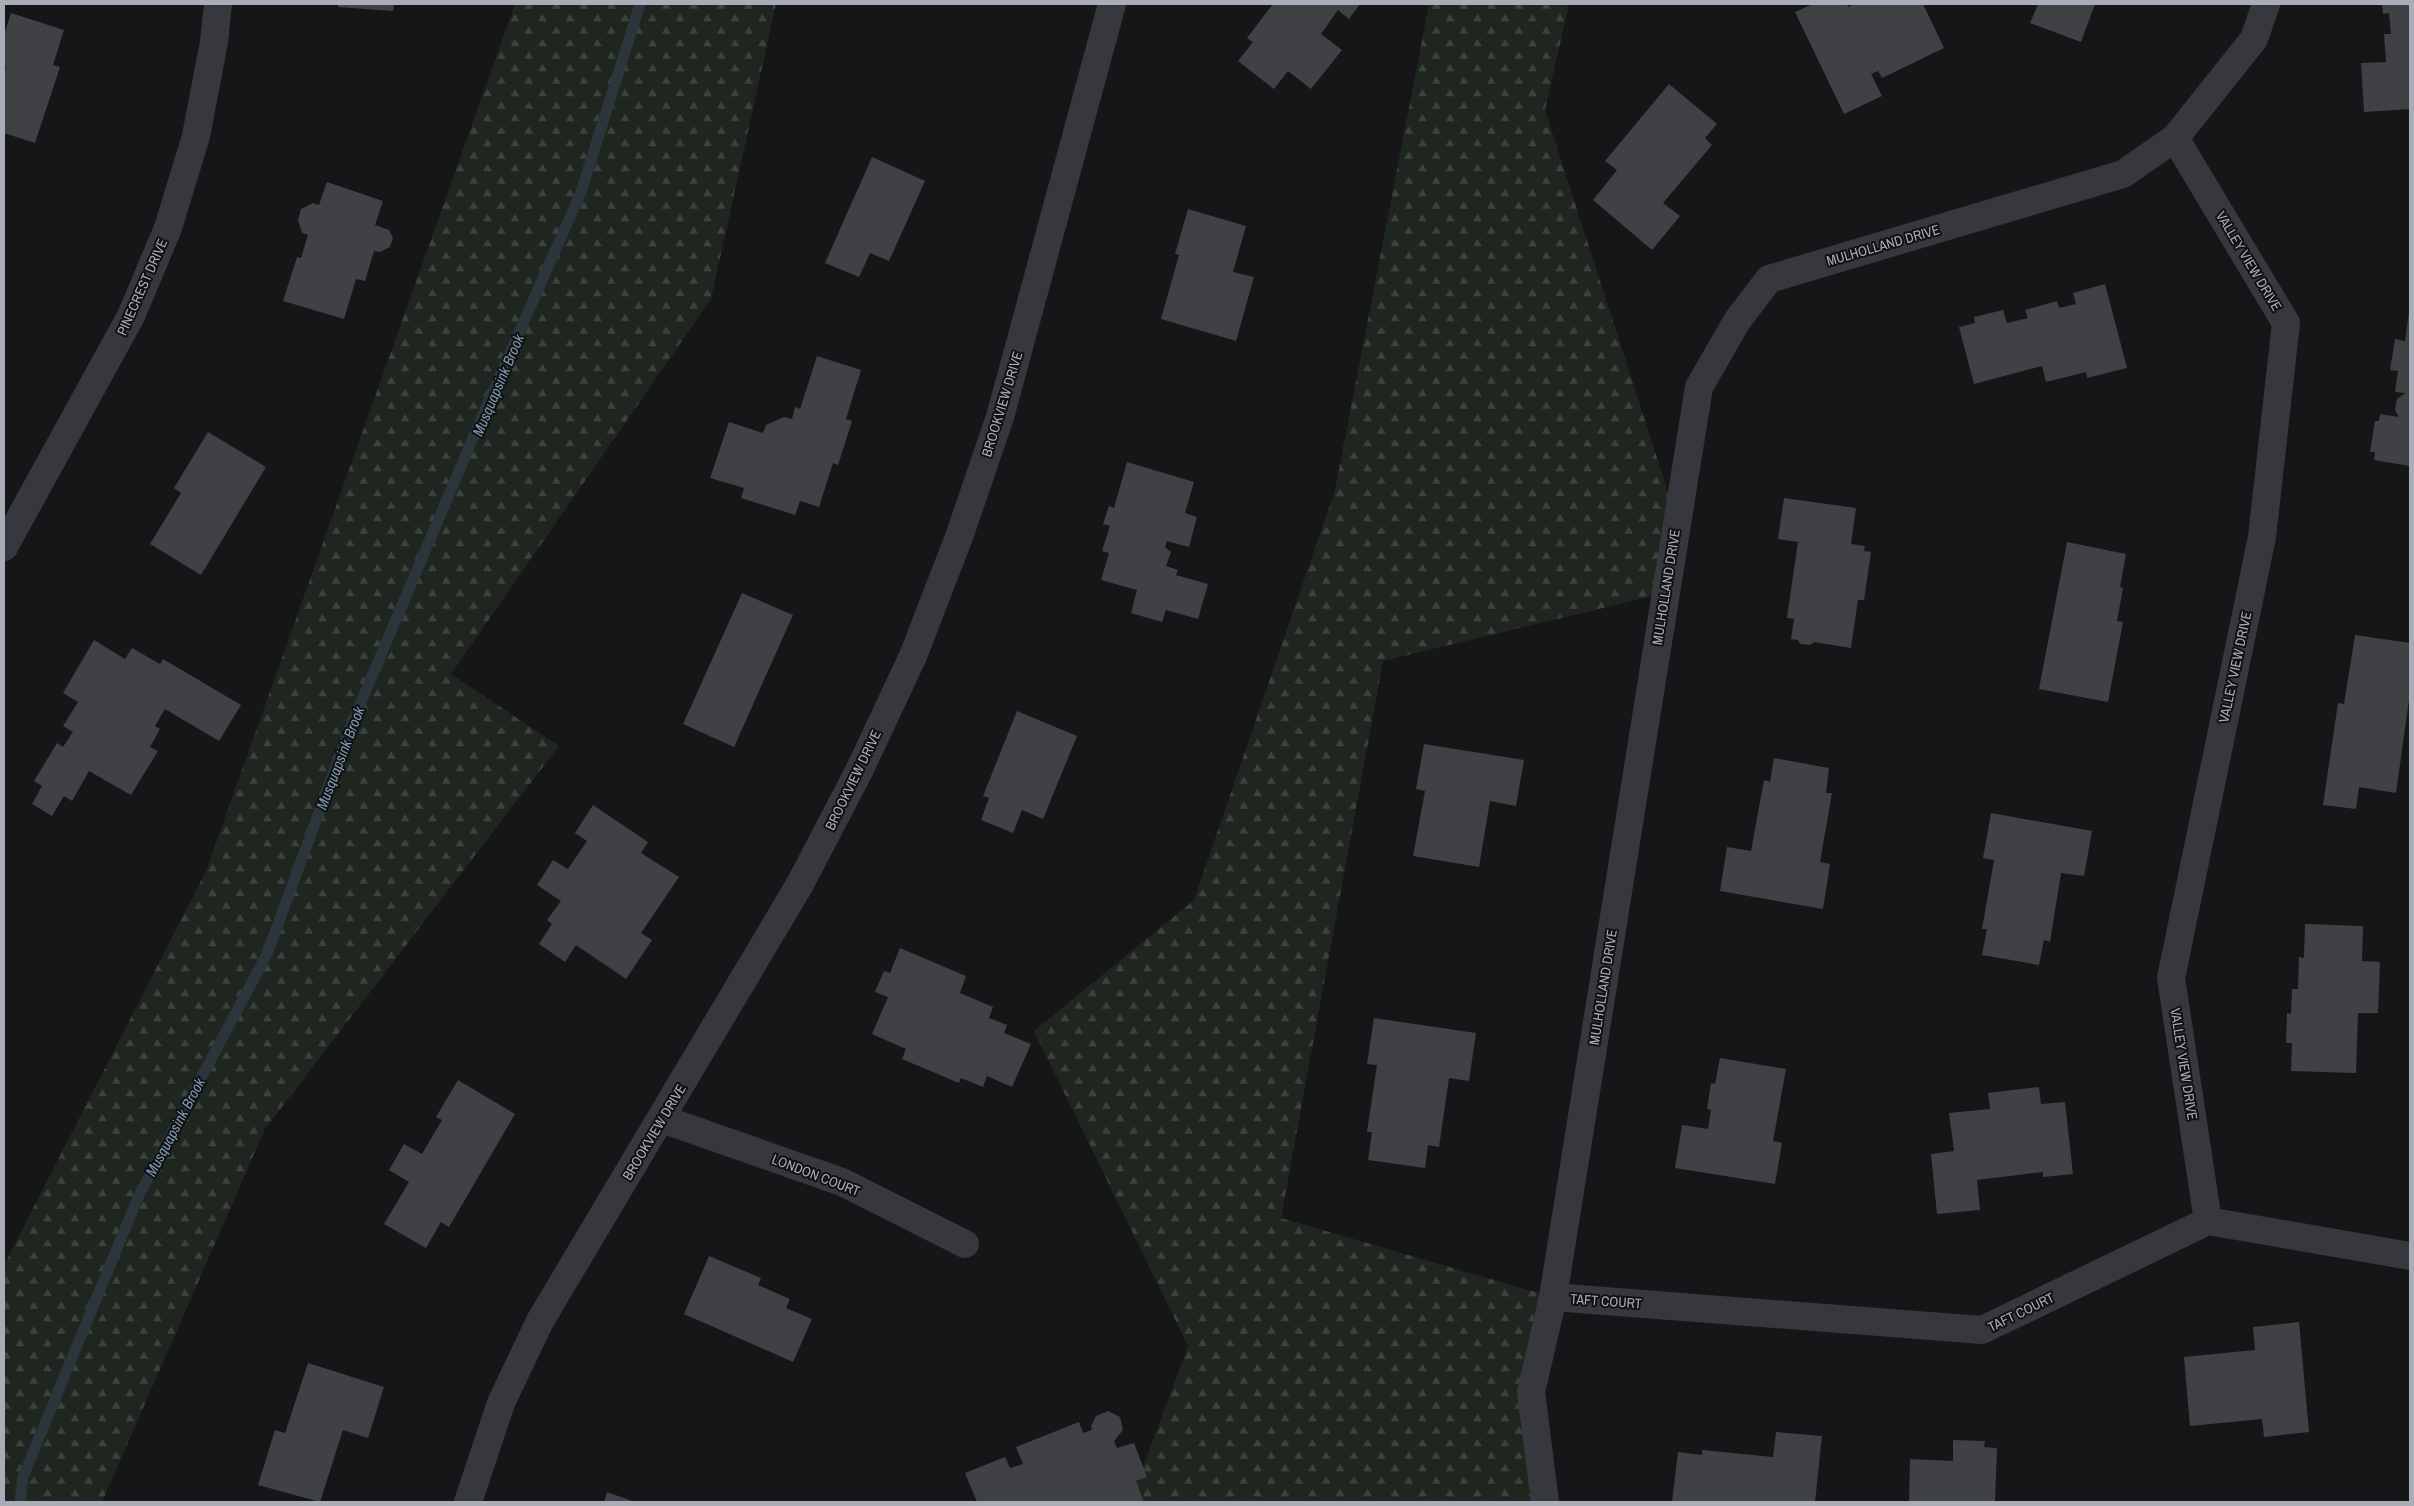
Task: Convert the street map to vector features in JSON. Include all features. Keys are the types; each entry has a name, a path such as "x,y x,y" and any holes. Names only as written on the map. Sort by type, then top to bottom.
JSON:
{"street":[{"name":"PINECREST DRIVE","path":"4,548 131,316 168,228 196,136 214,42 218,4"},
{"name":"BROOKVIEW DRIVE","path":"468,1502 501,1403 540,1321 662,1119 800,884 859,771 913,656 959,537 1000,417 1112,4"},
{"name":"MULHOLLAND DRIVE","path":"1545,1502 1531,1392 1553,1297 1699,387 1737,321 1769,279 2123,174 2175,138 2254,39 2266,4"},
{"name":"VALLEY VIEW DRIVE","path":"2175,138 2286,322 2262,537 2171,978 2208,1221"},
{"name":"LONDON COURT","path":"662,1119 842,1182 965,1244"},
{"path":"2208,1221 2410,1256"},
{"name":"TAFT COURT","path":"1553,1297 1982,1330 2208,1221"}],"green space":[{"path":"515,4 776,4 711,299 451,674 559,746 265,1129 102,1502 4,1502 4,1265 206,871"},
{"path":"1429,4 1569,4 1545,110 1677,520 1665,593 1383,661 1281,1218 1553,1297 1531,1392 1545,1502 1130,1502 1188,1346 1034,1031 1194,900 1335,490"}],"building":[{"path":"338,4 394,4 393,11 338,7"},
{"path":"1273,4 1360,4 1349,19 1338,10 1321,34 1342,50 1311,89 1288,71 1274,89 1238,61 1253,42 1247,38"},
{"path":"1813,4 1847,4 1848,7 1854,4 1923,4 1944,48 1882,78 1878,71 1871,74 1882,96 1844,114 1795,12"},
{"path":"2038,4 2095,4 2081,42 2030,23"},
{"path":"2382,4 2410,4 2410,109 2364,112 2361,63 2386,62 2384,34 2391,34 2389,13 2383,14"},
{"path":"11,13 64,30 53,65 60,67 35,143 4,133 4,73 6,66 4,65 4,35"},
{"path":"1669,84 1717,124 1705,138 1712,145 1663,203 1680,216 1652,250 1593,200 1617,170 1605,161"},
{"path":"872,157 925,181 889,261 870,253 859,277 825,263"},
{"path":"327,182 383,201 375,225 389,230 393,238 390,247 380,252 374,251 365,281 356,279 344,319 283,301 297,257 301,258 308,235 302,233 298,220 301,209 313,203 319,205"},
{"path":"1188,209 1246,226 1233,272 1254,277 1236,341 1161,319 1179,255 1175,254"},
{"path":"2105,284 2127,368 2087,378 2086,372 2046,382 2042,366 1974,384 1959,327 1975,323 1974,317 2003,310 2007,323 2028,318 2025,310 2057,301 2059,308 2076,304 2073,293"},
{"path":"2409,313 2410,466 2374,460 2375,452 2370,452 2375,421 2379,421 2380,414 2399,417 2395,410 2397,399 2405,393 2395,392 2398,371 2390,370 2395,339 2405,341"},
{"path":"817,356 861,370 846,419 852,421 838,465 833,463 819,507 800,501 795,515 741,498 744,488 710,478 729,422 763,433 766,425 784,417 792,419 795,407 800,409"},
{"path":"208,432 266,467 201,575 150,544 181,493 174,488"},
{"path":"1127,462 1194,482 1185,513 1197,517 1189,547 1167,541 1165,547 1171,552 1166,566 1178,570 1176,575 1208,584 1198,619 1166,610 1162,622 1131,613 1137,590 1101,580 1109,553 1102,551 1110,526 1103,524 1109,506 1114,508"},
{"path":"1784,498 1856,508 1851,544 1865,546 1864,551 1871,552 1864,600 1858,600 1851,648 1814,642 1810,645 1800,644 1798,640 1791,639 1794,619 1787,618 1798,542 1778,539"},
{"path":"2067,542 2126,554 2120,587 2123,588 2117,621 2123,622 2108,702 2039,689"},
{"path":"742,593 793,615 734,747 683,724"},
{"path":"2355,635 2410,643 2410,693 2396,793 2359,787 2356,809 2323,805 2338,703 2344,704"},
{"path":"94,640 125,659 132,648 160,664 163,659 241,705 219,741 165,709 155,726 160,729 150,747 158,751 131,795 89,771 72,801 64,796 52,816 32,804 42,786 34,781 57,743 63,747 73,732 63,726 78,702 63,693"},
{"path":"1017,711 1077,736 1043,819 1022,810 1013,833 981,820 989,798 983,796"},
{"path":"1424,744 1524,760 1516,806 1490,801 1479,867 1413,856 1425,791 1416,789"},
{"path":"1774,758 1829,768 1826,793 1832,793 1820,862 1830,864 1823,909 1720,891 1727,847 1751,851 1764,780 1770,782"},
{"path":"593,805 648,842 641,853 679,877 641,933 652,940 626,979 576,945 565,962 539,944 552,924 547,920 561,901 537,885 553,860 568,869 587,841 575,833"},
{"path":"1991,813 2092,831 2084,876 2061,873 2050,942 2044,940 2039,965 1982,955 1987,929 1982,929 1994,860 1983,858"},
{"path":"2305,924 2363,926 2362,961 2380,962 2378,1013 2358,1013 2356,1073 2291,1071 2292,1043 2286,1043 2287,1013 2291,1014 2292,989 2298,989 2299,957 2304,958"},
{"path":"900,948 966,976 960,993 993,1007 989,1018 1007,1025 1004,1033 1031,1044 1012,1087 987,1076 983,1087 961,1078 959,1083 902,1059 906,1049 872,1034 888,997 875,992 884,971 890,973"},
{"path":"1374,1018 1476,1033 1469,1081 1449,1078 1439,1147 1428,1145 1425,1168 1368,1160 1372,1132 1367,1132 1377,1065 1367,1064"},
{"path":"1720,1058 1786,1069 1773,1141 1782,1143 1775,1184 1675,1168 1682,1125 1708,1129 1711,1110 1707,1109 1711,1083 1715,1084"},
{"path":"458,1080 515,1114 449,1227 441,1222 426,1248 384,1224 409,1182 389,1170 404,1144 422,1154 442,1120 436,1117"},
{"path":"2039,1087 2041,1104 2065,1102 2073,1174 2043,1177 2043,1172 1977,1180 1980,1210 1937,1214 1931,1154 1954,1151 1949,1113 1990,1109 1988,1093"},
{"path":"709,1256 761,1278 758,1285 790,1299 786,1308 812,1319 793,1362 684,1314"},
{"path":"2299,1322 2309,1432 2264,1437 2262,1419 2190,1426 2184,1357 2255,1350 2253,1327"},
{"path":"308,1363 384,1387 368,1438 343,1430 320,1502 258,1485 275,1430 285,1433"},
{"path":"1108,1411 1120,1417 1123,1430 1114,1441 1117,1448 1134,1443 1147,1477 1136,1481 1144,1502 977,1502 965,1473 1005,1457 1010,1468 1023,1464 1016,1447 1079,1422 1083,1433 1092,1430 1091,1426 1096,1416"},
{"path":"1776,1432 1822,1436 1815,1502 1672,1502 1678,1452 1702,1455 1702,1450 1773,1457"},
{"path":"1953,1440 1985,1441 1984,1447 1997,1448 1995,1502 1909,1502 1910,1459 1953,1461"},
{"path":"607,1492 635,1502 604,1502"}],"waterway":[{"name":"Musquapsink Brook","path":"20,1502 23,1477 139,1195 267,954 350,728 484,412 581,192 640,4"}]}
